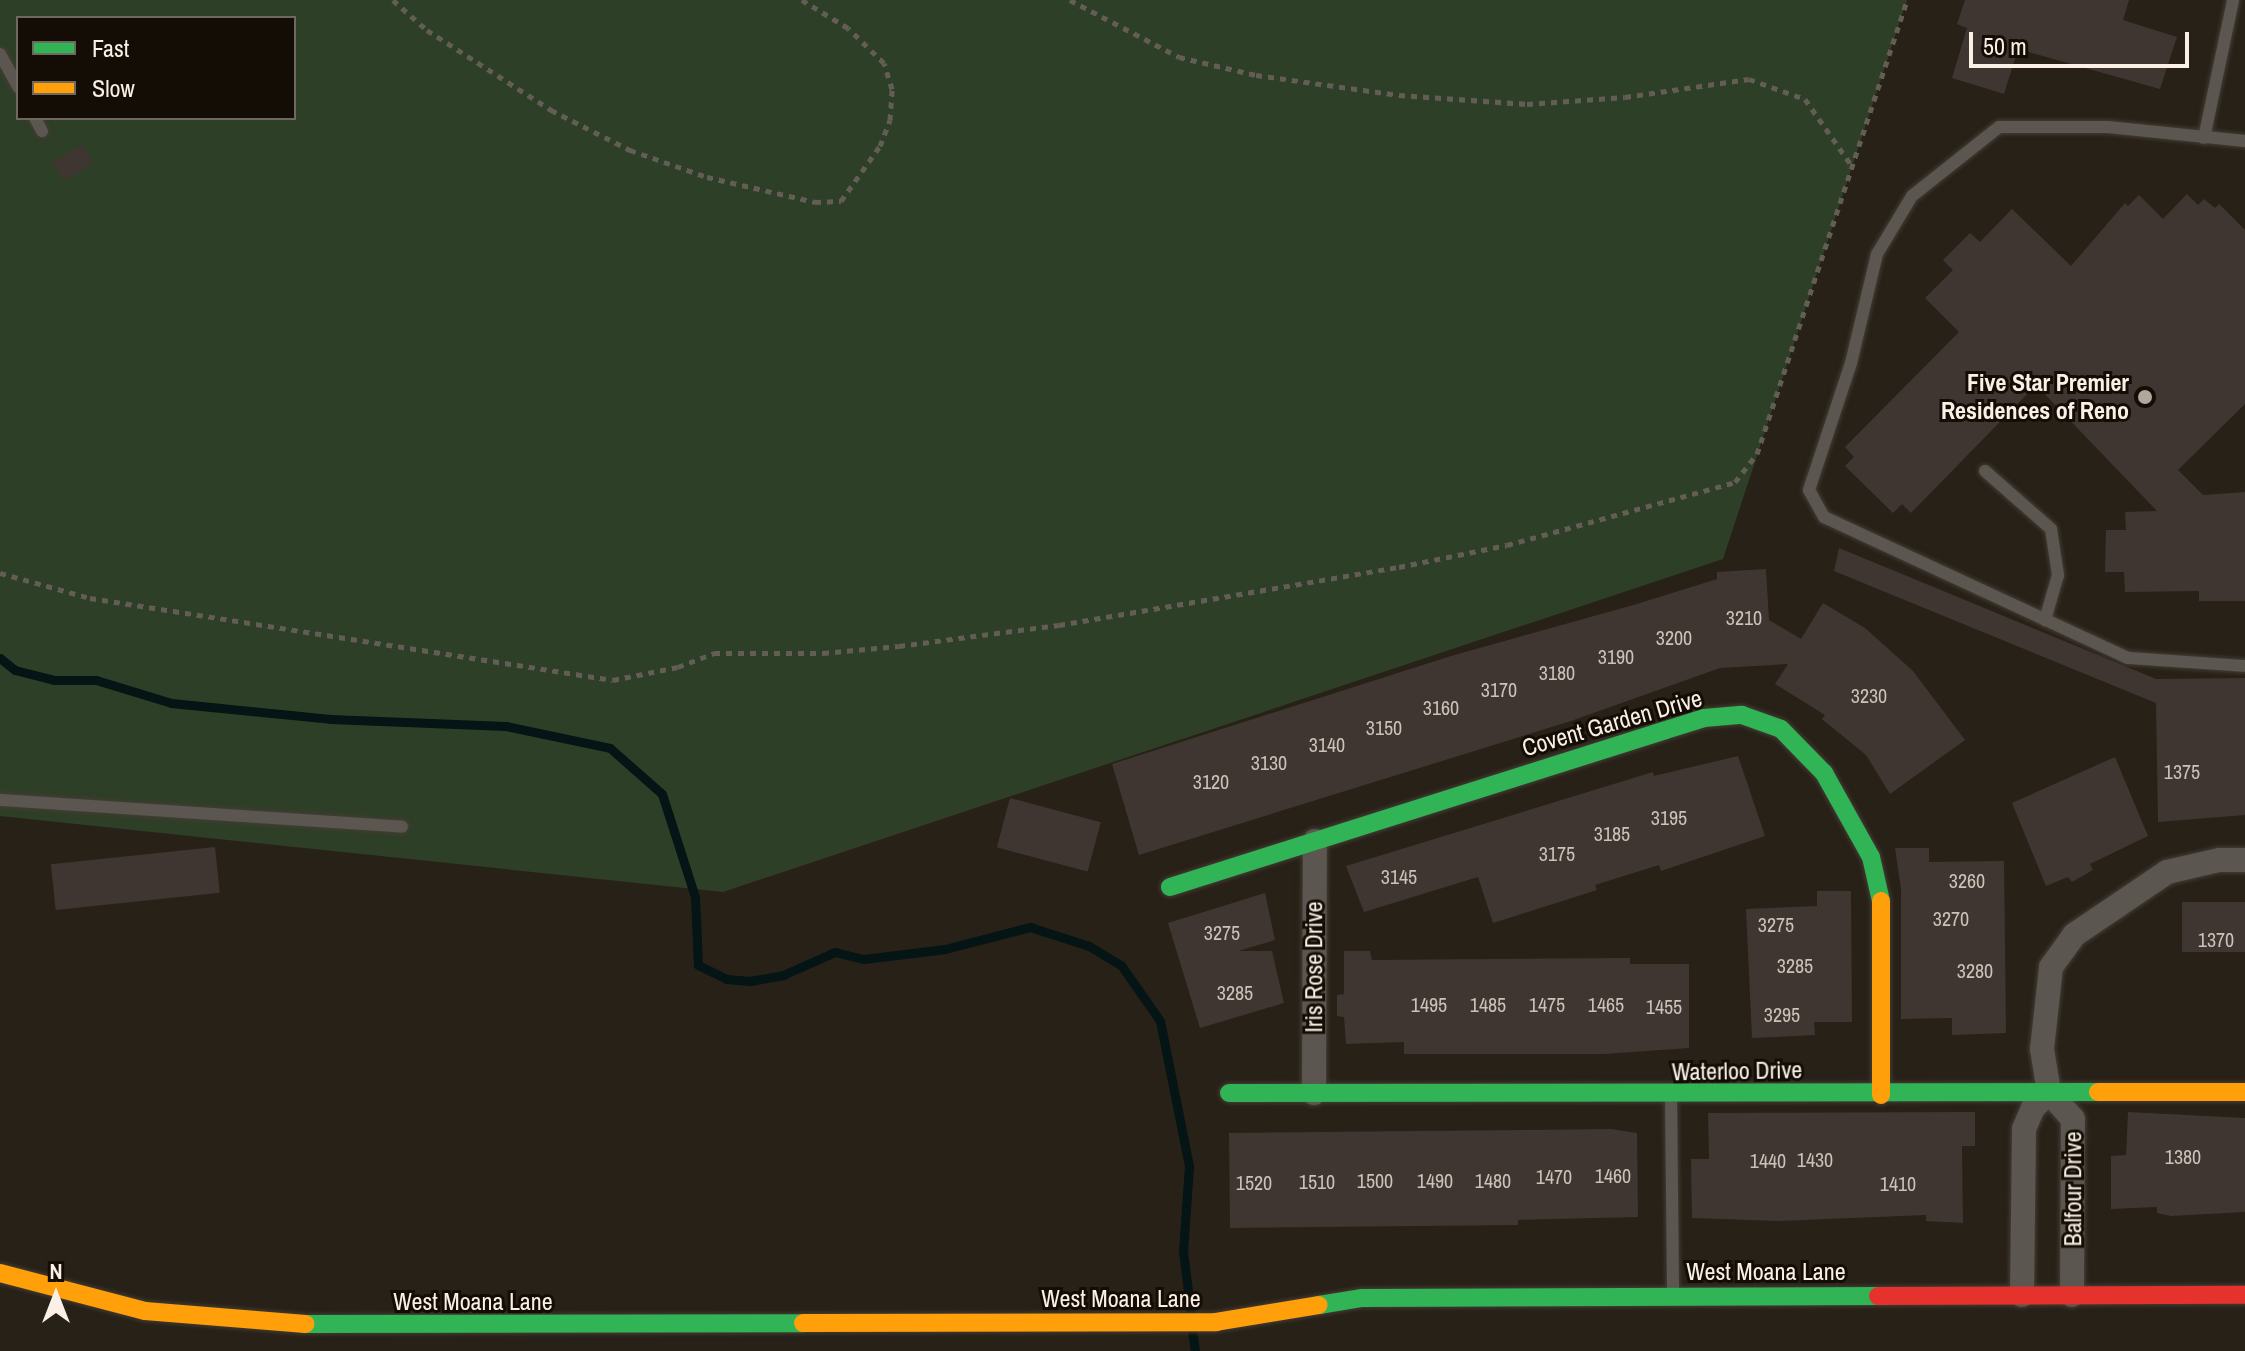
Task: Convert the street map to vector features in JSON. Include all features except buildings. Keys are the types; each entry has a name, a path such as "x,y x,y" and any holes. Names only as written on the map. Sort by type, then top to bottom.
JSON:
{"street":[{"name":"Covent Garden Drive","path":"1170,887 1704,718 1742,715 1781,729 1824,773 1871,857 1881,889 1881,1095"},
{"name":"Iris Rose Drive","path":"1314,1093 1315,841"},
{"name":"Balfour Drive","path":"2072,1295 2073,1119 2049,1092 2042,1049 2044,1005 2051,967 2074,935 2167,872 2219,860 2245,860"},
{"name":"Balfour Drive","path":"2022,1295 2024,1129 2033,1108 2049,1092"},
{"name":"Waterloo Drive","path":"1229,1093 1881,1095 2245,1092"},
{"name":"West Moana Lane","path":"0,1273 145,1311 321,1325 1216,1322 1362,1298 2245,1295"}],"lane":[{"path":"2204,138 2233,0"},
{"path":"0,54 16,83"},
{"path":"36,120 42,131"},
{"path":"2245,141 2108,127 1999,127 1912,196 1877,254 1851,363 1809,490 1824,517 2128,658 2245,666"},
{"path":"1985,471 2051,529 2058,575 2045,620"},
{"path":"0,800 402,827"},
{"path":"1671,1095 1673,1296"}],"path":[{"path":"393,0 427,30 551,110 630,150 707,177 800,199 841,201 880,146 890,120 892,89 884,63 848,28 802,0"},
{"path":"1070,0 1179,57 1256,75 1399,95 1527,104 1625,97 1749,79 1805,99 1852,166"},
{"path":"0,573 90,598 613,680 678,667 714,653 823,653 1059,625 1507,545 1735,482 1757,454 1907,0"}],"green space":[{"path":"0,0 1907,0 1723,559 723,892 0,816"}],"waterway":[{"path":"0,658 15,670 54,680 96,680 171,703 330,719 506,726 610,748 662,794 695,897 698,965 727,979 750,981 783,975 835,952 864,959 945,949 1030,927 1089,946 1121,965 1160,1021 1189,1166 1183,1251 1191,1315"},
{"path":"1192,1330 1195,1351"}],"traffic: fast":[{"path":"1170,887 1704,718 1742,715 1781,729 1824,773 1871,857 1881,901"},
{"path":"1229,1093 2098,1092"},
{"path":"1319,1305 1362,1298 1878,1296"},
{"path":"305,1324 803,1323"}],"traffic: slow":[{"path":"1881,901 1881,1095"},
{"path":"2098,1092 2245,1092"},
{"path":"0,1273 145,1311 305,1324"},
{"path":"803,1323 1216,1322 1319,1305"}],"traffic: jam":[{"path":"1878,1296 2245,1295"}],"place":[{"name":"Five Star Premier Residences of Reno","path":"2145,397"}]}
